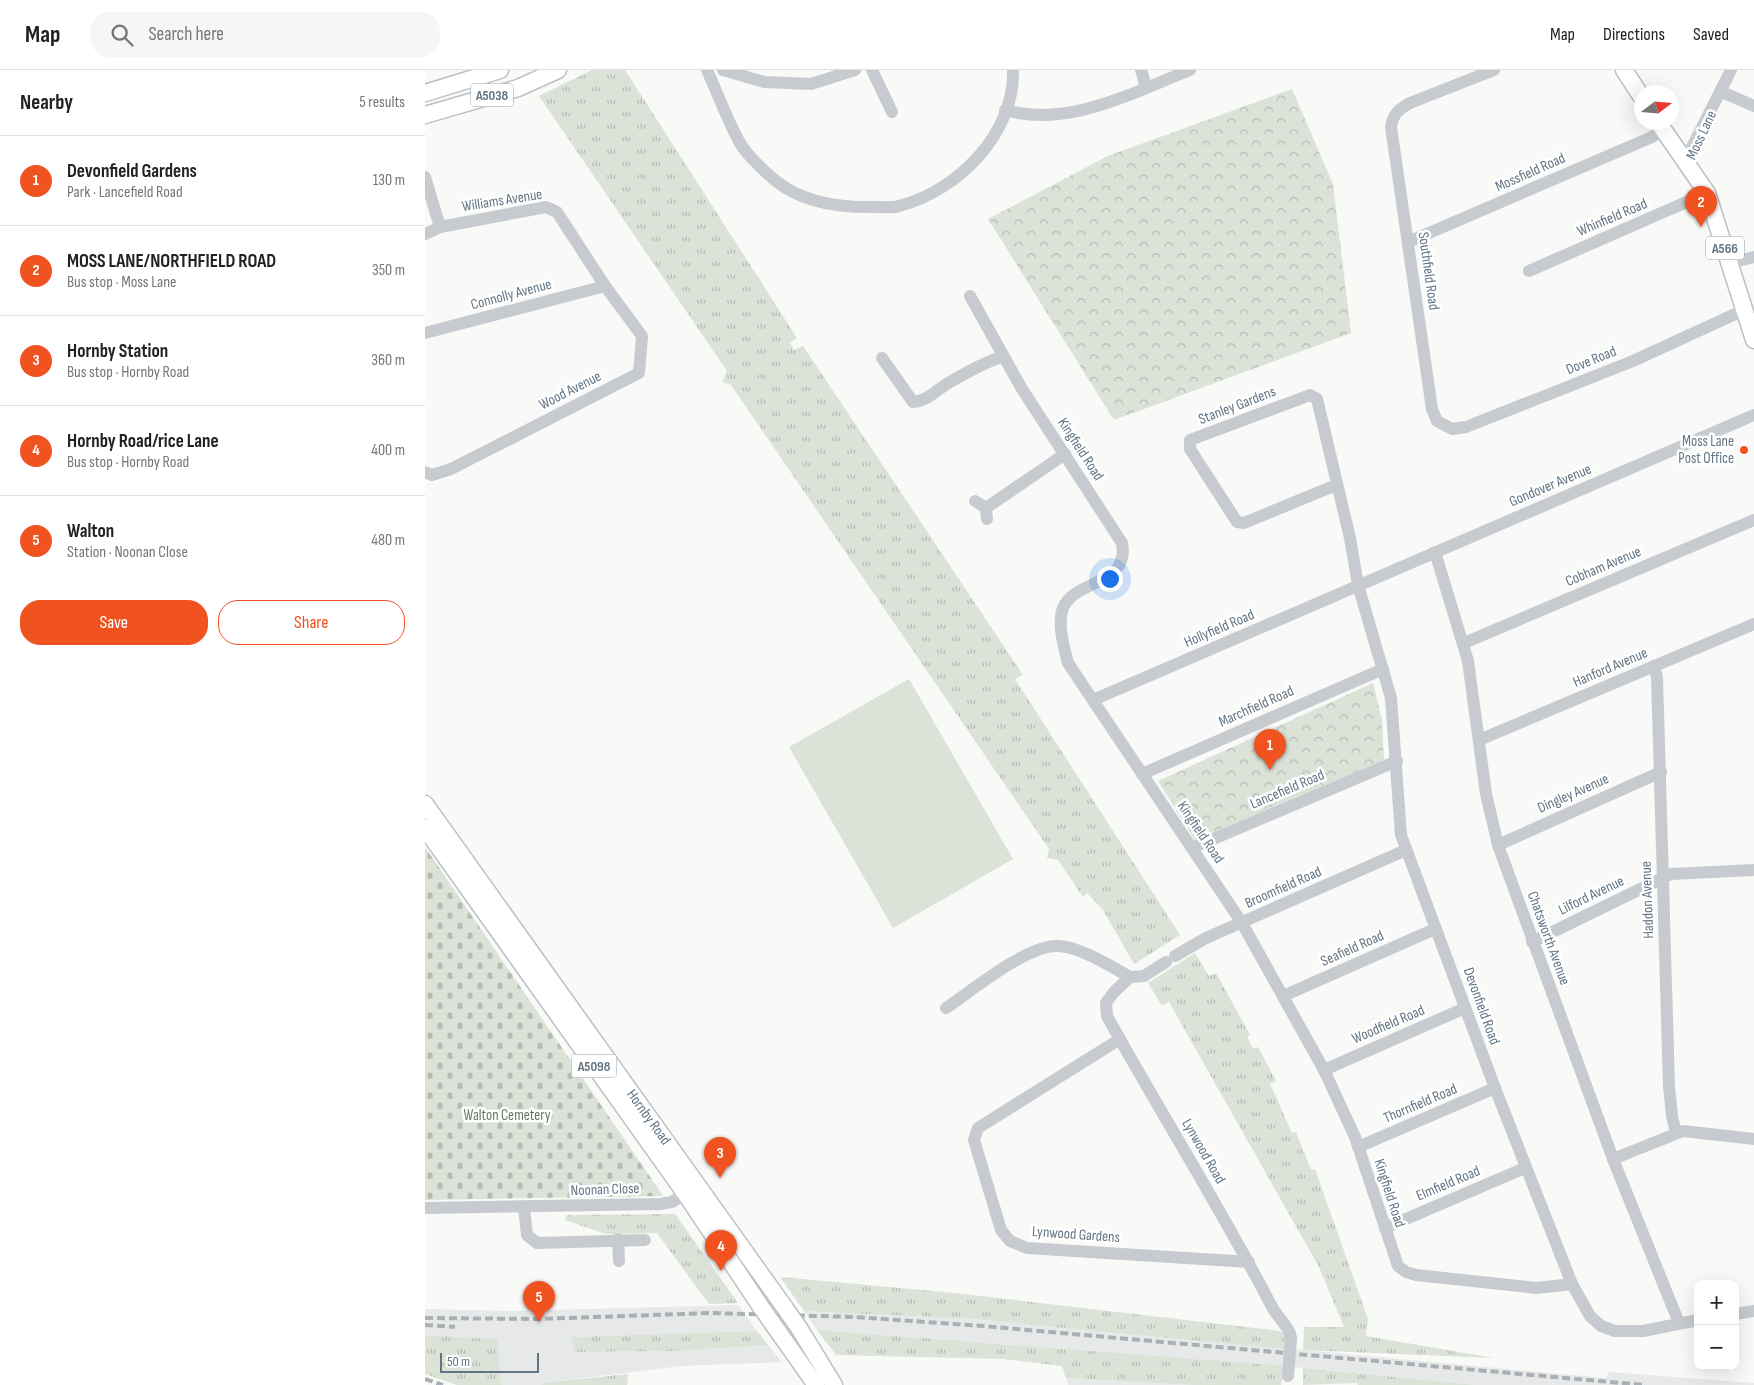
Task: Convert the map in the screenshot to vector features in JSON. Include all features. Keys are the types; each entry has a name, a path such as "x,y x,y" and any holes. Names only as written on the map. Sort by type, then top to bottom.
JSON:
{"main road":[{"name":"A5038","path":"425,93 500,70"},
{"name":"A5038","path":"425,115 518,88 558,70"},
{"path":"1624,70 1634,85"},
{"name":"A566","path":"1664,130 1685,161"},
{"name":"Moss Lane","path":"1685,161 1707,194 1754,340"},
{"name":"Hornby Road","path":"425,804 691,1189 761,1306 816,1385"},
{"name":"Hornby Road","path":"425,828 691,1189 785,1308 834,1385"}],"street":[{"path":"707,70 741,144 777,182 808,200 852,208 899,207 935,192 972,165 993,137 1005,110 1013,79 1013,70"},
{"path":"723,70 764,82 811,84 855,70"},
{"path":"872,70 892,112"},
{"path":"1141,70 1147,87"},
{"path":"1005,110 1028,116 1065,114 1088,109 1189,70"},
{"name":"Southfield Road","path":"1446,427 1437,421 1432,409 1391,127 1394,115 1410,103 1494,70"},
{"name":"Moss Lane","path":"1685,161 1722,92 1731,70"},
{"path":"1722,92 1754,106"},
{"name":"Mossfield Road","path":"1408,242 1651,137 1657,130"},
{"path":"425,177 441,227"},
{"name":"Whinfield Road","path":"1529,270 1707,194"},
{"name":"Williams Avenue","path":"425,234 441,227 547,206 557,212 605,286"},
{"path":"1729,263 1754,257"},
{"name":"Connolly Avenue","path":"425,333 605,286"},
{"name":"Wood Avenue","path":"425,472 432,475 451,469 639,373 642,336 605,286"},
{"name":"Kingfield Road","path":"970,296 1022,389 1120,539 1123,548 1123,556 1117,568 1103,580 1070,598 1062,613 1061,625 1068,662 1242,922 1324,1070 1358,1147 1398,1266 1410,1274 1537,1288 1572,1284"},
{"name":"Dove Road","path":"1446,427 1466,428 1633,361 1744,310"},
{"path":"882,358 913,402 923,401 963,374 1003,356"},
{"name":"Stanley Gardens","path":"1337,485 1244,523 1237,522 1190,449 1191,440 1310,395 1317,399 1337,485 1358,585"},
{"name":"Gondover Avenue","path":"1358,585 1754,415"},
{"path":"983,510 1065,454"},
{"name":"Cobham Avenue","path":"1464,643 1754,520"},
{"name":"Chatsworth Avenue","path":"1435,552 1464,643 1473,685 1486,794 1498,844 1532,942 1613,1159 1679,1322"},
{"name":"Hollyfield Road","path":"1093,700 1358,585"},
{"name":"Devonfield Road","path":"1358,585 1383,669 1392,707 1400,828 1406,850 1525,1168 1572,1284 1590,1316 1606,1328 1637,1332 1694,1320"},
{"name":"Hanford Avenue","path":"1479,740 1754,624"},
{"name":"Haddon Avenue","path":"1654,666 1657,677 1661,772 1669,1087 1671,1116 1676,1133"},
{"name":"Marchfield Road","path":"1142,774 1383,669"},
{"name":"Lancefield Road","path":"1192,848 1397,761"},
{"name":"Dingley Avenue","path":"1498,844 1661,772"},
{"name":"Broomfield Road","path":"1130,977 1144,976 1193,944 1406,850"},
{"name":"Lilford Avenue","path":"1532,942 1663,878 1684,872 1754,870"},
{"name":"Seafield Road","path":"1283,996 1435,929"},
{"path":"946,1008 1032,951 1057,946 1088,954 1130,977"},
{"name":"Lynwood Road","path":"1130,977 1113,992 1106,1003 1107,1016 1249,1262 1273,1310 1291,1333 1288,1380"},
{"name":"Woodfield Road","path":"1324,1070 1465,1008"},
{"name":"Lynwood Gardens","path":"1120,1039 978,1128 974,1140 1001,1230 1009,1241 1027,1248 1249,1262"},
{"name":"Thornfield Road","path":"1358,1147 1495,1088"},
{"path":"1613,1159 1676,1133 1698,1131 1754,1140"},
{"name":"Elmfield Road","path":"1385,1228 1525,1168"},
{"name":"Noonan Close","path":"425,1208 524,1208 660,1204 672,1202 691,1189"},
{"path":"524,1208 527,1235 537,1243 618,1239 645,1240"},
{"path":"618,1239 619,1261"},
{"path":"1739,1314 1754,1312"}],"shaded area":[{"path":"738,1305 757,1331 571,1337 574,1352 676,1351 768,1345 782,1362 681,1366 543,1383 542,1385 501,1385 498,1339 425,1335 425,1309 514,1311"},
{"path":"804,1311 973,1319 1605,1378 1610,1372 1754,1383 1754,1385 1477,1385 1294,1367 817,1330"},
{"path":"1066,1378 1193,1385 1068,1385"}],"green space":[{"path":"592,70 625,70 797,338 790,343 794,350 803,346 1023,675 1015,679 1180,935 1134,964 1103,910 1087,893 1083,897 1058,860 1047,858 1049,849 731,385 722,382 727,371 539,96"},
{"path":"1292,89 1333,184 1351,333 1114,420 988,219 1108,156"},
{"path":"909,679 1013,859 893,928 789,747"},
{"path":"1373,683 1382,720 1384,760 1195,840 1158,781"},
{"name":"Walton Cemetery","path":"425,847 663,1196 425,1200"},
{"path":"1195,953 1209,976 1216,973 1250,1035 1247,1037 1253,1049 1258,1047 1276,1081 1270,1084 1292,1133 1296,1132 1311,1170 1315,1169 1368,1319 1366,1336 1494,1358 1303,1350 1304,1327 1344,1327 1319,1267 1169,1002 1162,1006 1148,983"},
{"path":"675,1214 738,1303 709,1304 657,1233 606,1234 565,1220 567,1215"},
{"path":"780,1277 955,1293 1280,1331 1286,1336 1285,1349 973,1319 804,1311"},
{"path":"817,1330 1285,1366 1281,1385 1193,1385 1066,1378 1062,1366 1004,1359 836,1355"},
{"path":"757,1331 768,1345 676,1351 574,1352 571,1337"},
{"path":"425,1335 498,1339 501,1385 457,1385 425,1374"},
{"path":"1303,1368 1477,1385 1358,1385 1357,1383 1303,1385"},
{"path":"628,1374 627,1385 542,1385 542,1383"}],"railway":[{"path":"425,1318 539,1319 711,1313 855,1317 983,1326 1644,1385"},
{"path":"425,1325 455,1327"},
{"path":"425,1379 443,1385"}],"place":[{"name":"MOSS LANE/NORTHFIELD ROAD","path":"1701,227"},
{"name":"Moss Lane Post Office","path":"1744,450"},
{"name":"Devonfield Gardens","path":"1270,770"},
{"name":"Hornby Station","path":"720,1178"},
{"name":"Hornby Road/rice Lane","path":"721,1271"},
{"name":"Walton","path":"539,1322"}]}
